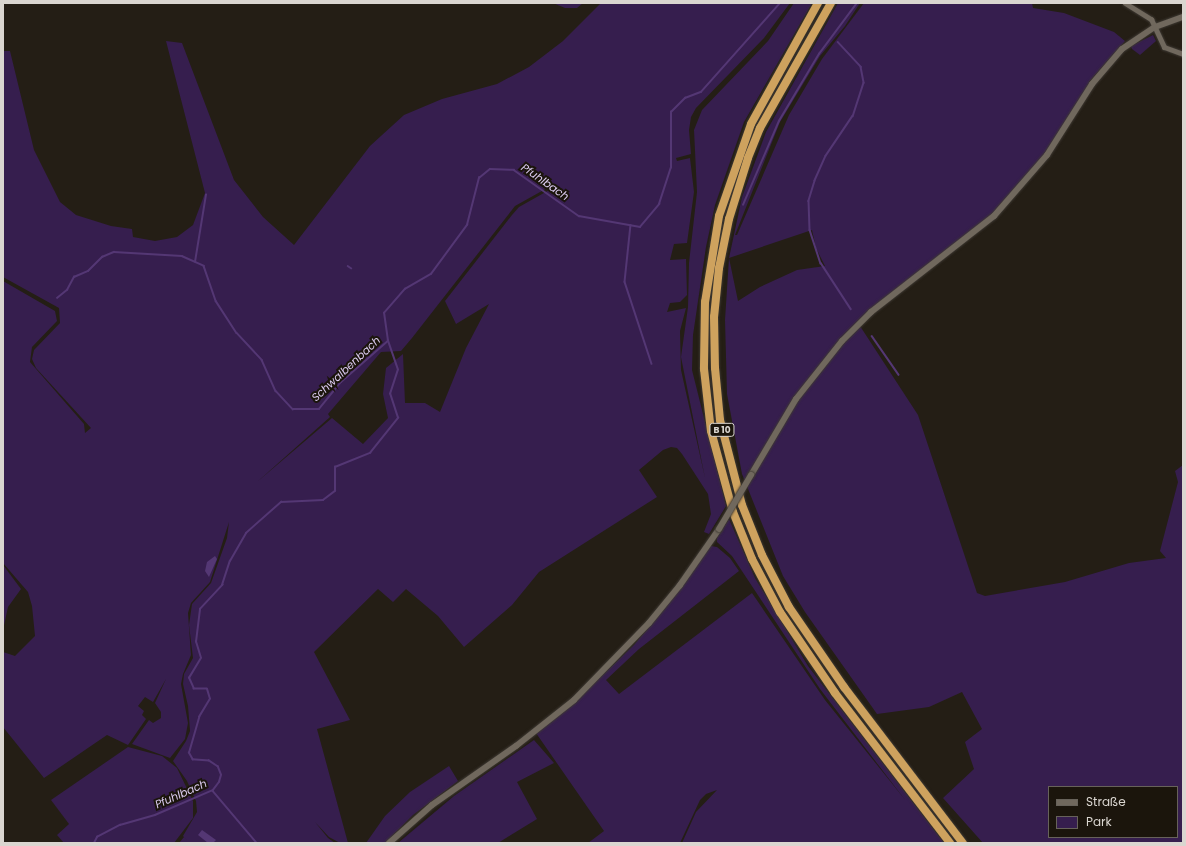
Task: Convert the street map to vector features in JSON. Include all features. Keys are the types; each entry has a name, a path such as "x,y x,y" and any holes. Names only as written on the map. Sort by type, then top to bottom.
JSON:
{"highway":[{"name":"B 10","path":"818,3 751,124 719,216 708,272 704,329 704,369 711,431 733,512 752,559 780,612 831,687 950,843"},
{"name":"B 10","path":"831,3 760,128 729,219 719,268 714,317 715,368 720,420 742,505 762,555 789,607 839,681 964,843"}],"street":[{"path":"1125,3 1147,16 1156,27 1158,40 1164,47 1183,54"},
{"path":"389,843 432,805 516,746 574,700 649,623 680,585 718,529 796,398 842,340 871,312 994,216 1046,155 1092,84 1122,49 1156,27 1183,17"}],"green space":[{"path":"553,3 583,3 577,8 565,8"},
{"path":"601,3 790,3 764,38 696,108 691,117 689,130 691,154 676,158 677,161 690,158 694,192 687,243 674,244 670,260 686,259 687,295 680,302 670,303 667,312 686,308 680,331 681,370 705,478 681,357 688,307 689,263 697,192 694,130 702,110 768,41 794,3 812,3 744,122 715,205 706,247 693,335 692,370 726,506 709,534 704,532 711,514 708,494 682,454 677,448 671,447 663,450 639,470 657,497 539,572 512,605 464,647 438,616 406,589 393,602 378,589 314,652 350,720 317,729 348,843 340,843 329,837 315,822 328,838 335,843 179,843 184,837 183,836 197,812 196,801 187,781 173,761 186,741 190,731 188,706 183,684 184,674 193,658 189,625 192,604 211,583 227,538 229,522 210,582 191,603 188,613 191,655 183,674 181,684 188,723 185,739 170,758 132,744 149,720 153,723 161,718 161,712 155,703 166,679 153,702 145,697 138,706 144,711 142,715 146,719 128,745 107,735 44,778 3,727 3,652 15,656 35,636 32,606 28,592 3,563 3,281 55,311 57,321 32,347 30,362 84,424 85,433 91,428 36,368 32,359 34,350 60,323 59,308 3,277 3,51 10,51 34,150 60,202 76,215 111,226 132,229 133,237 155,241 177,237 193,225 205,193 166,41 182,43 234,180 263,217 294,245 370,146 404,115 442,99 497,84 529,67 563,41","holes":["549,187 551,189 519,207 445,301 456,324 489,304 466,348 440,412 425,403 405,403 403,354 386,368 383,394 388,418 363,444 332,418 257,482 330,417 328,414 381,352 401,351 515,206"]},
{"path":"838,3 860,3 845,26 820,56 780,122 735,235 737,235 789,115 822,59 864,3 1032,3 1033,8 1064,13 1114,32 1125,41 1089,82 1092,84 1046,155 994,216 862,320 836,352 860,326 918,415 977,593 985,596 1065,582 1129,563 1166,558 1160,551 1178,482 1175,471 1183,465 1183,843 983,843 943,798 974,769 965,742 982,729 962,692 929,707 877,714 805,612 783,576 742,474 727,394 725,320 729,258 742,197 766,132","holes":["812,230 816,248 825,266 797,270 760,287 738,301 729,258"]},
{"path":"1153,35 1156,41 1140,55 1132,49 1131,46"},
{"path":"729,519 755,578 808,666 944,843 682,843 696,812 717,790 706,794 700,800 680,843 588,843 604,831 536,733 584,693 634,645 666,607 711,546 717,547 730,558 739,571 639,649 606,680 619,694 752,593 825,700 906,801 820,689 732,556 717,542 717,538"},
{"path":"3,565 21,589 8,607 3,630"},
{"path":"534,740 554,763 517,782 537,819 498,843 398,843 454,796"},
{"path":"128,747 162,756 177,768 193,801 193,818 174,843 64,843 57,835 69,824 51,800"},
{"path":"449,766 458,781 413,815 385,843 366,843 385,816 410,792"}],"shaded area":[{"path":"215,556 217,559 209,577 205,571 207,562"},
{"path":"202,830 216,840 213,843 208,843 198,835"}],"waterway":[{"name":"Pfuhlbach","path":"94,843 97,837 120,825 155,815 213,790 219,782 221,775 218,767 209,761 193,760 189,753 199,717 210,699 207,689 194,689 189,678 201,658 196,642 200,609 222,585 230,561 246,533 281,502 323,500 335,491 335,467 370,453 398,418 390,394 398,370 388,341 384,313 405,289 431,274 467,225 479,178 490,169 514,170 579,216 640,227 659,204 671,168 671,112 685,98 701,92 780,3"},
{"path":"743,205 779,121 819,54 857,3"},
{"path":"838,42 861,67 864,83 853,116 826,156 815,181 809,201 810,230 821,263 851,309"},
{"path":"195,262 206,195"},
{"path":"631,225 625,282 652,364"},
{"name":"Schwalbenbach","path":"57,298 67,290 74,277 88,271 102,257 114,252 182,256 204,266 216,301 237,333 262,360 276,391 293,409 319,409 341,382 388,341"},
{"path":"872,336 899,375"},
{"path":"213,791 257,843"}]}
